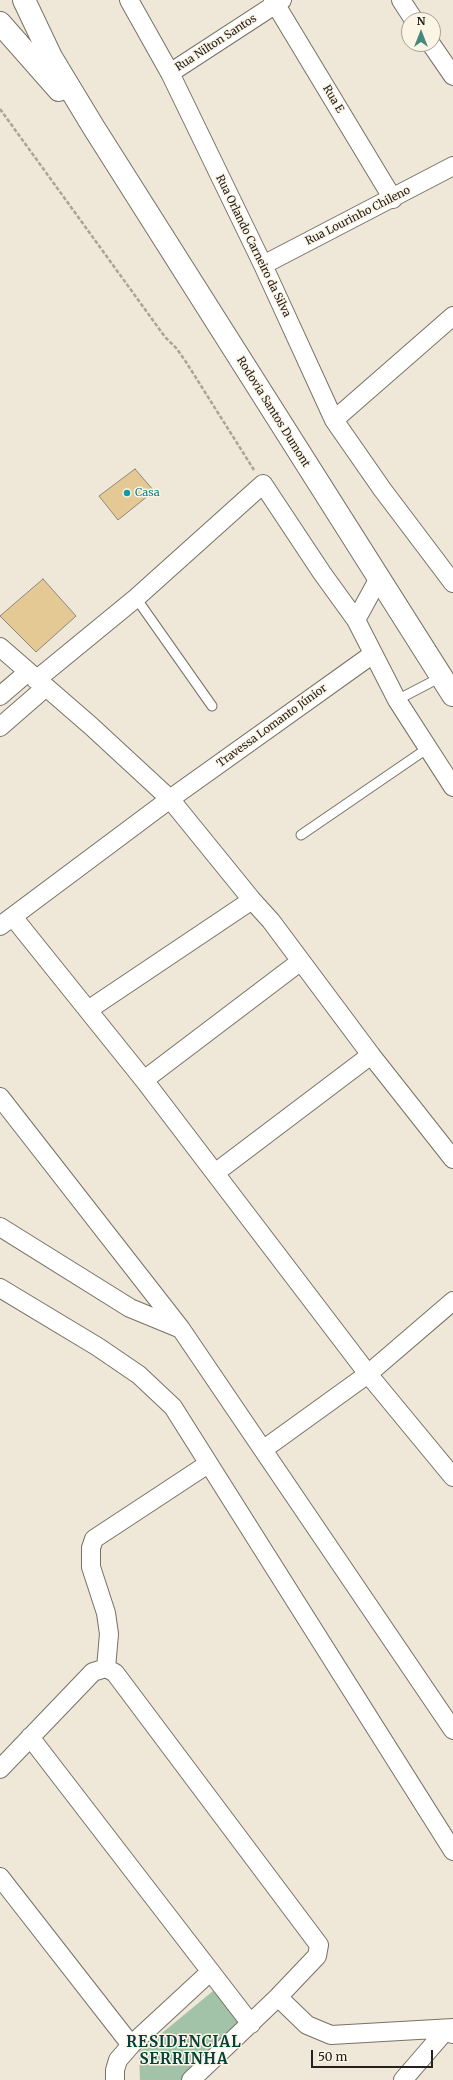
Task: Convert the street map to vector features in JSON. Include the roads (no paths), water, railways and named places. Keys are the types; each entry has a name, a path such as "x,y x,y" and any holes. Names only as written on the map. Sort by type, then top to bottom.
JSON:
{"highway":[{"path":"0,16 11,18 20,13 22,0"},
{"name":"Rodovia Santos Dumont","path":"22,0 51,57 94,128 453,695"},
{"name":"Rodovia Santos Dumont","path":"0,23 94,128"}],"street":[{"name":"Rua Orlando Carneiro da Silva","path":"129,0 170,73 264,265 334,420 382,489 453,583"},
{"path":"401,0 409,12"},
{"name":"Rua Nilton Santos","path":"170,73 277,1"},
{"name":"Rua E","path":"277,1 393,199"},
{"path":"436,52 453,76"},
{"name":"Rua Lourinho Chileno","path":"264,265 393,199 453,166"},
{"path":"334,420 453,316"},
{"path":"0,727 36,680 136,598 263,484 322,573 356,620 397,700 428,748 448,768 453,787"},
{"path":"356,620 378,578"},
{"path":"0,647 170,799 252,900 271,921 371,1055 453,1159"},
{"name":"Travessa Lomanto Júnior","path":"6,921 170,799 373,654"},
{"path":"0,696 36,680"},
{"path":"88,1010 252,900"},
{"path":"6,921 88,1010 144,1080 368,1374 453,1477"},
{"path":"144,1080 301,961"},
{"path":"215,1173 371,1055"},
{"path":"0,1097 181,1329 264,1449 453,1730"},
{"path":"0,1227 130,1308 181,1329"},
{"path":"0,1288 98,1347 139,1375 173,1407 453,1851"},
{"path":"264,1449 368,1374 453,1301"},
{"path":"106,1668 109,1634 106,1612 90,1567 91,1548 94,1539 208,1464"},
{"path":"0,1768 93,1672 106,1668 115,1673 319,1945 317,1956 251,2024 191,2080"},
{"path":"30,1737 251,2024"},
{"path":"0,1877 131,2045"},
{"path":"115,2080 115,2070 118,2060 131,2045 210,1972"},
{"path":"278,1997 307,2025 332,2035 451,2030"},
{"path":"403,2080 451,2030"}],"lane":[{"path":"136,598 212,706"},
{"path":"397,700 441,677"},
{"path":"301,835 428,748"}],"place":[{"name":"Casa","path":"127,493"}],"district":[{"name":"RESIDENCIAL SERRINHA","path":"184,2052"}]}
